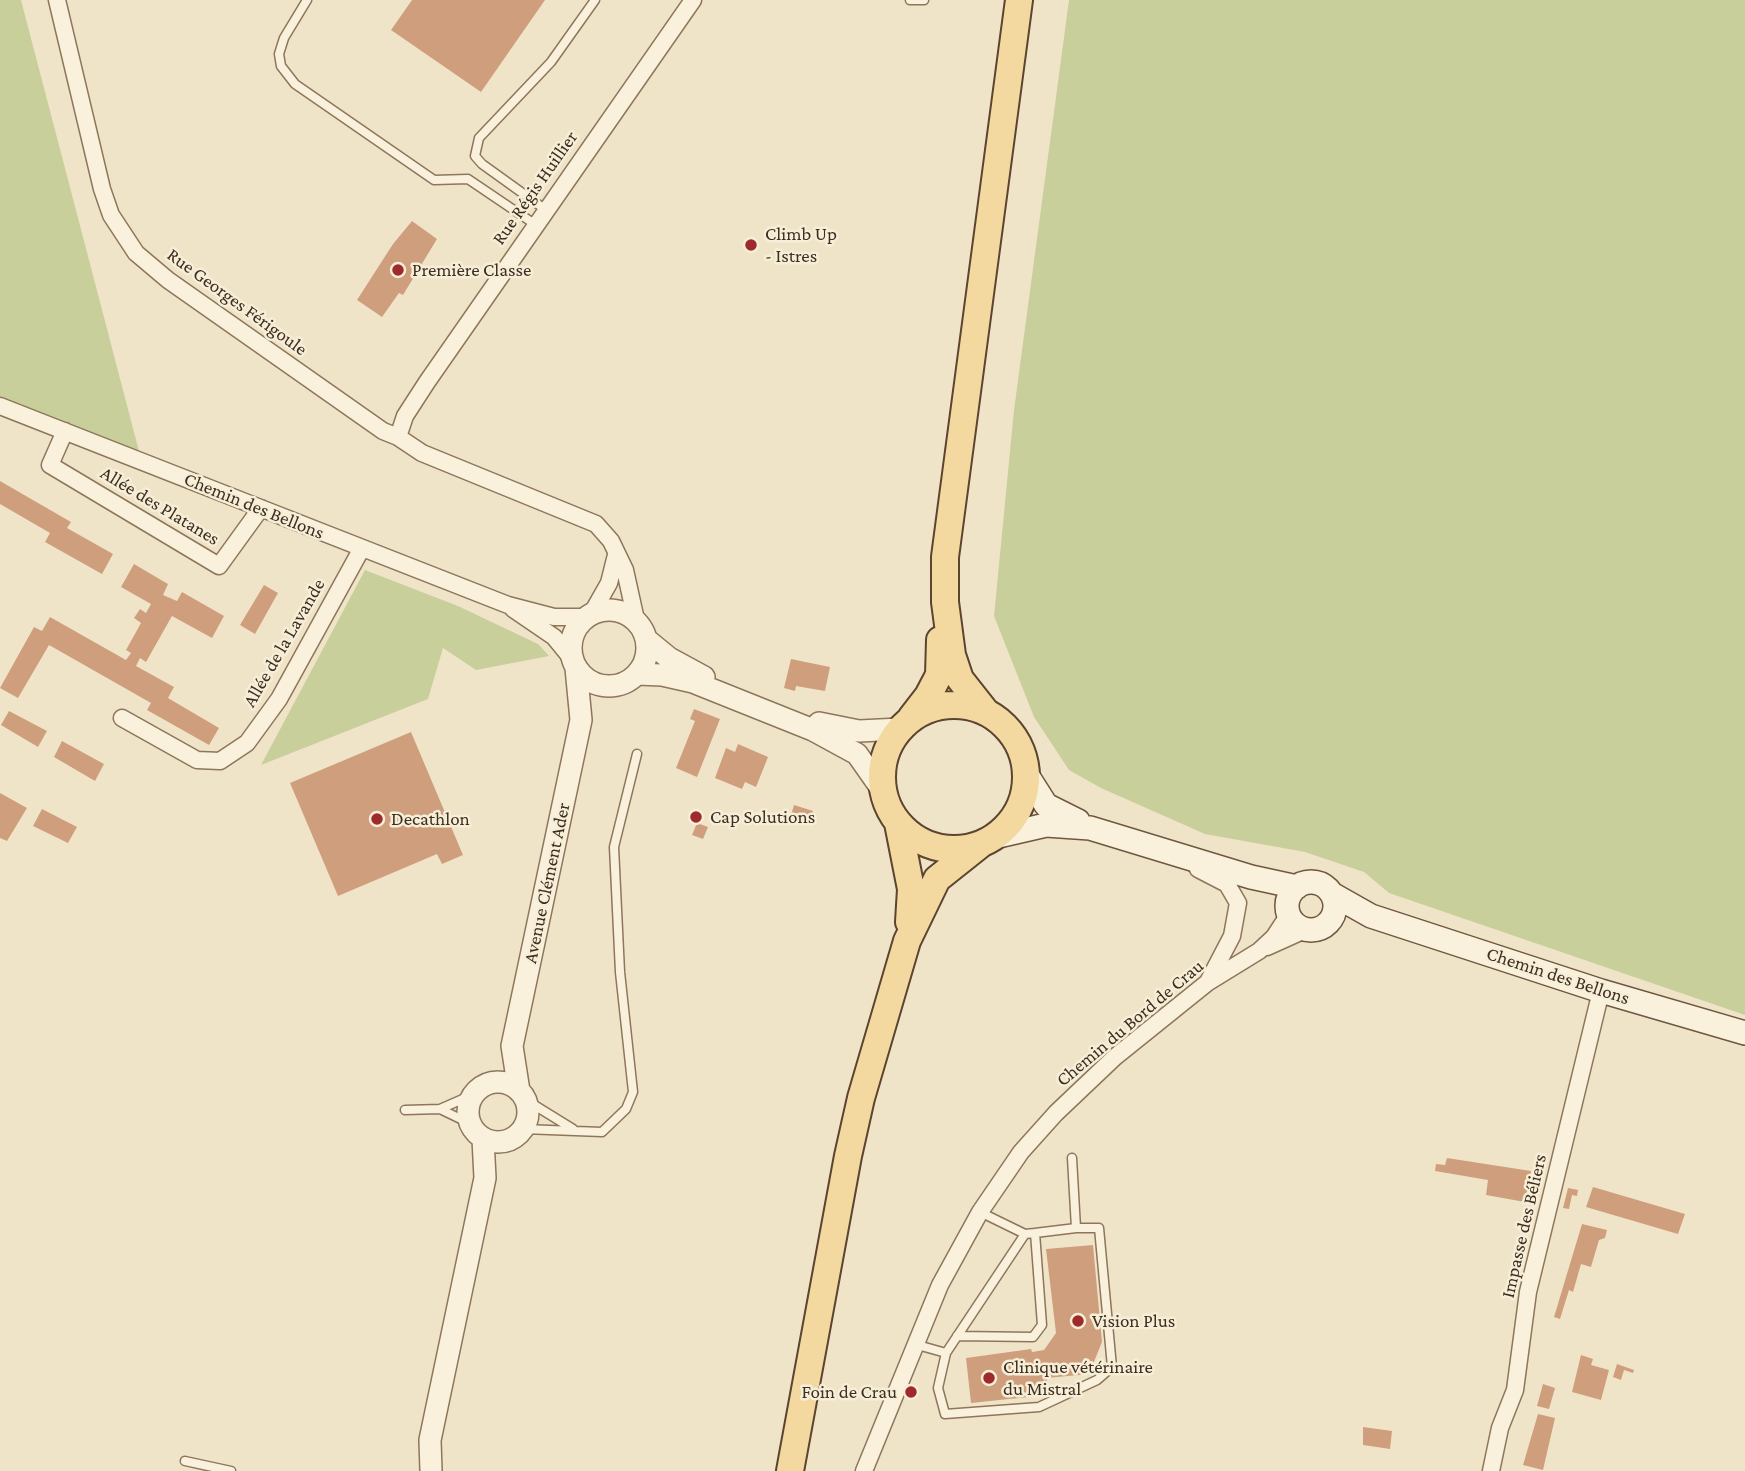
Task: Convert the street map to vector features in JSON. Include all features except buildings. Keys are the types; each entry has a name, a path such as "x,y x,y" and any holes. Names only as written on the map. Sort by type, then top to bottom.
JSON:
{"main road":[{"path":"986,712 956,669 945,602 945,557 1019,0"},
{"path":"907,941 912,899 898,822 883,791 885,756 904,724 928,696 939,674 940,627 945,602"},
{"path":"904,724 927,709 947,705 967,705 986,712 1002,723 1015,738 1023,755 1027,775 1046,805 1090,828 1251,877 1291,903 1299,926 1307,929 1321,928 1331,919 1335,906 1332,894 1320,883 1304,883 1291,903"},
{"path":"789,1471 848,1156 861,1098 907,941 937,879 1015,817 1022,803 1027,775"},
{"path":"898,822 928,844 945,848 1046,825 1090,828"},
{"name":"Chemin des Bellons","path":"1332,894 1371,916 1601,991 1745,1034"},
{"name":"Chemin des Bellons","path":"1331,919 1371,916"}],"street":[{"name":"Rue Georges Férigoule","path":"57,0 102,189 111,215 136,253 168,280 383,431 398,437"},
{"name":"Rue Régis Huillier","path":"398,437 405,416 427,382 693,0"},
{"name":"Chemin des Bellons","path":"0,406 508,605 554,617 589,615"},
{"name":"Allée des Platanes","path":"65,431 50,465 219,566 261,508"},
{"path":"398,437 422,453 586,517 606,534 625,570 636,620 647,640 669,658 712,681 819,723 859,732 904,724"},
{"name":"Allée de la Lavande","path":"122,718 197,760 220,761 247,743 279,699 362,548"},
{"path":"616,555 609,583 571,639 574,663 591,682 611,686 637,674 662,675 692,682 813,730 857,754 883,791"},
{"name":"Chemin des Bellons","path":"508,605 554,637 574,663"},
{"path":"589,615 615,609 636,620"},
{"path":"637,674 644,664 647,640"},
{"name":"Avenue Clément Ader","path":"523,1095 512,1046 581,720 574,663"},
{"name":"Avenue Clément Ader","path":"581,720 611,686"},
{"path":"1162,850 1181,863 1227,884 1238,903 1232,936 1207,983"},
{"path":"1259,951 1274,937 1291,903"},
{"path":"1259,951 1307,929"},
{"name":"Chemin du Bord de Crau","path":"864,1471 940,1285 980,1212 1021,1152 1056,1113 1115,1057 1207,983 1259,951"},
{"name":"Impasse des Béliers","path":"1491,1471 1500,1428 1515,1390 1528,1292 1601,991"},
{"name":"Avenue Clément Ader","path":"478,1090 512,1046"},
{"path":"431,1471 430,1440 485,1178 476,1131 467,1113 478,1090 503,1082 523,1095 527,1120 485,1178"},
{"path":"476,1131 515,1136"},
{"path":"414,1471 430,1440"}],"lane":[{"path":"307,0 284,38 279,54 281,66 295,84 434,180 468,179 536,225"},
{"path":"546,210 482,164 475,156 479,138 551,62 595,0"},
{"path":"910,0 924,0"},
{"path":"515,1136 573,1129 602,1132 626,1109 633,1092 620,972 614,847 636,754"},
{"path":"405,1110 440,1109 478,1090"},
{"path":"523,1095 573,1129"},
{"path":"440,1109 476,1131"},
{"path":"1072,1158 1076,1228"},
{"path":"980,1212 1025,1234 1099,1228 1112,1367 1097,1380 1039,1408 946,1415 938,1388 946,1353 1025,1234"},
{"path":"957,1336 1033,1337 1042,1325 1035,1233"},
{"path":"914,1344 946,1353"},
{"path":"185,1461 231,1471"}],"green space":[{"path":"0,0 21,0 140,455 0,403"},
{"path":"1069,0 1745,0 1745,1015 1389,893 1364,872 1305,852 1205,834 1101,788 1069,770 1034,717 994,616 1014,410"},
{"path":"365,570 458,606 538,644 549,656 476,670 443,648 428,699 261,765"}],"place":[{"name":"Climb Up - Istres","path":"751,245"},
{"name":"Première Classe","path":"398,270"},
{"name":"Cap Solutions","path":"696,817"},
{"name":"Decathlon","path":"377,819"},
{"name":"Vision Plus","path":"1078,1321"},
{"name":"Clinique vétérinaire du Mistral","path":"989,1378"},
{"name":"Foin de Crau","path":"911,1392"}]}
